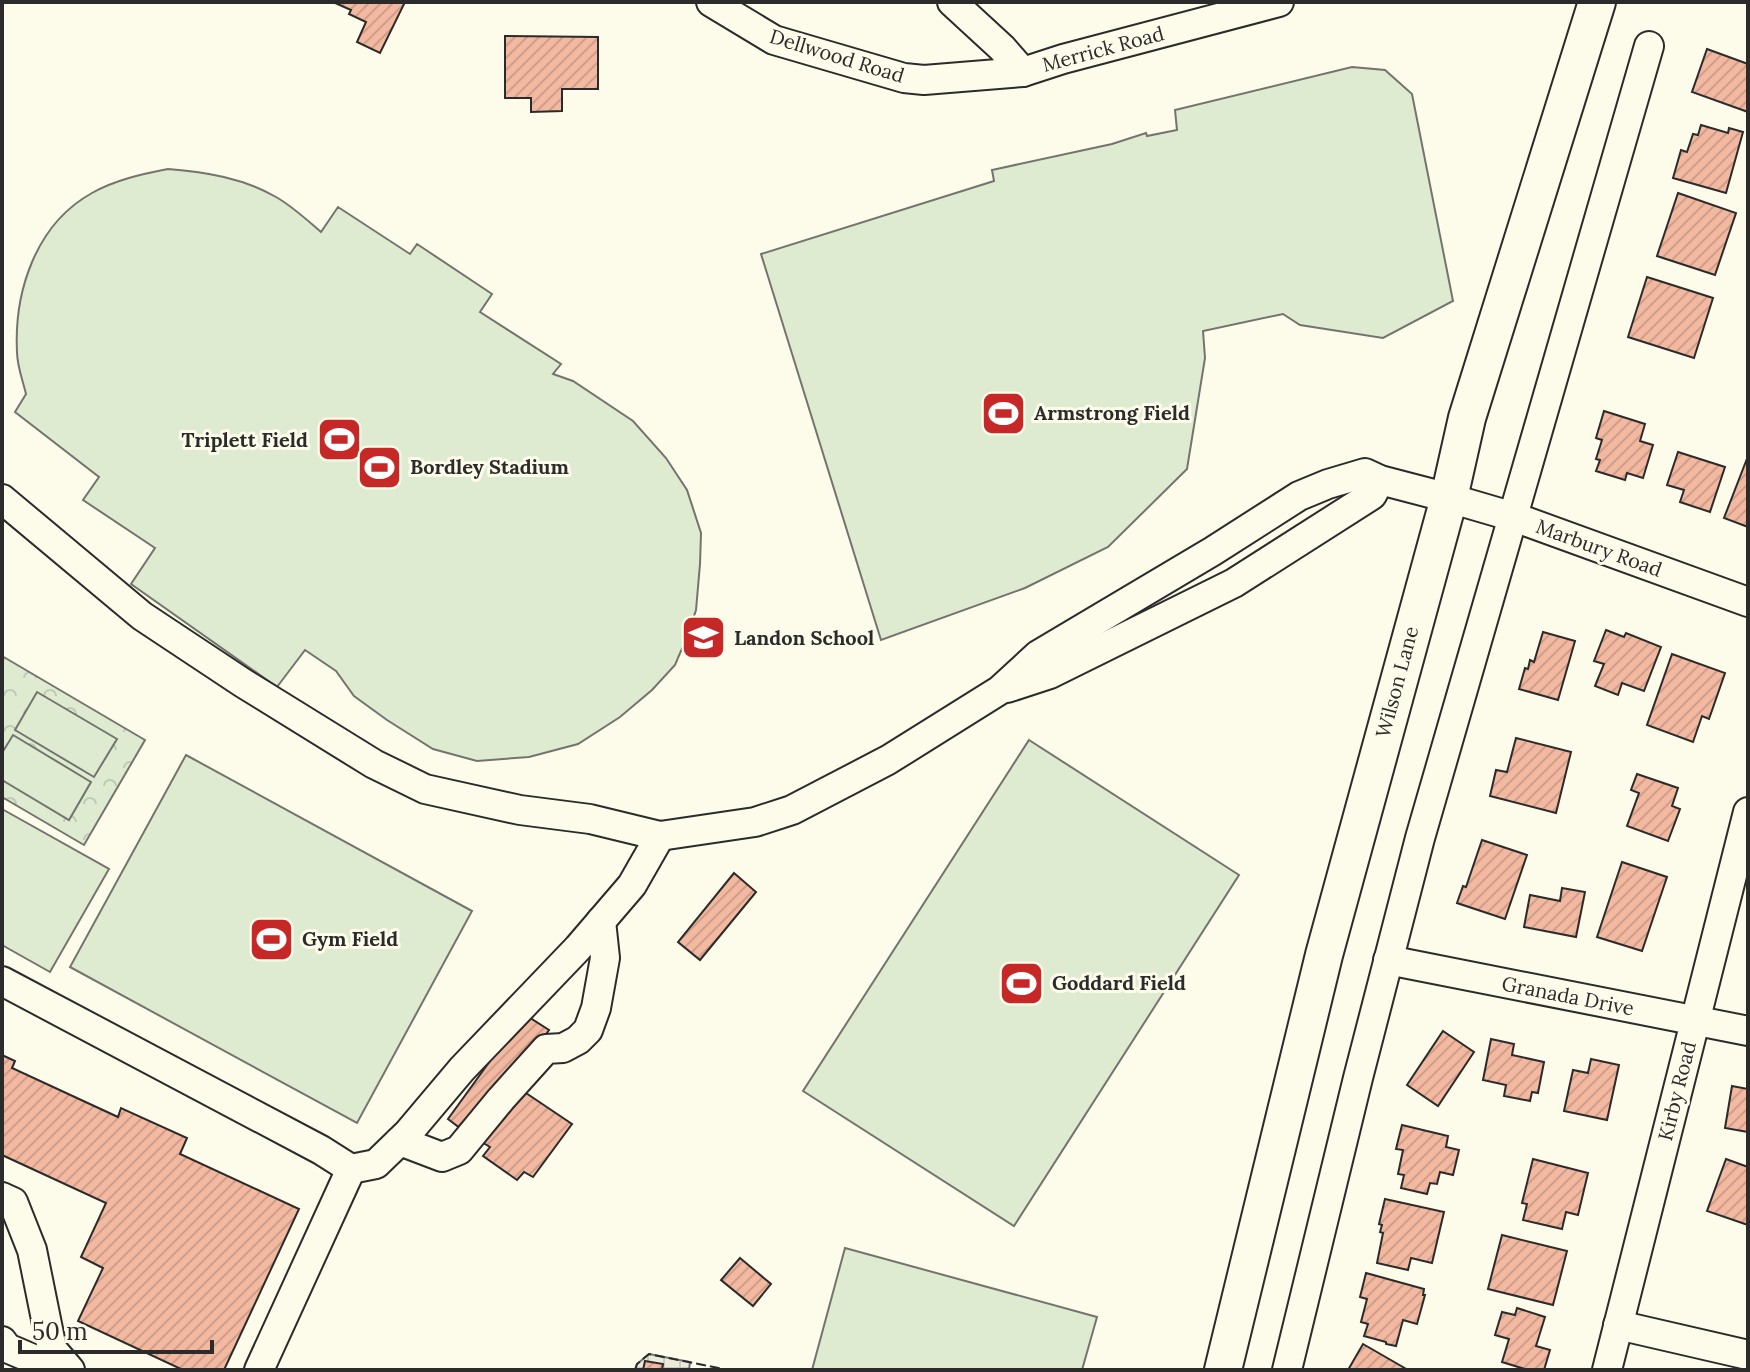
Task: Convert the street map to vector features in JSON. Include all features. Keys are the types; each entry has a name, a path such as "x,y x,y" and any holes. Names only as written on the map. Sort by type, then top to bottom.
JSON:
{"main road":[{"name":"Wilson Lane","path":"1223,1370 1324,955 1449,498 1467,418 1597,2"}],"street":[{"name":"Dellwood Road","path":"711,2 774,40 904,78 924,80"},
{"path":"952,2 1023,72"},
{"name":"Merrick Road","path":"924,80 1023,72 1279,2"},
{"path":"1287,1370 1420,838 1649,46"},
{"name":"Marbury Road","path":"1000,690 1038,655 1299,496 1365,473 1380,480 1514,517 1748,602"},
{"path":"2,499 142,616 374,764 425,789 520,810 590,819 660,836 755,822 792,810 888,760 1000,690 1050,674 1234,583 1372,495 1380,480"},
{"path":"1253,525 1275,557"},
{"path":"1213,551 1234,583"},
{"name":"Kirby Road","path":"1607,1370 1748,812"},
{"path":"2,981 321,1150 351,1169 376,1164 578,948 632,885 660,836"},
{"path":"400,1141 442,1157 459,1150 546,1049 563,1048 588,1030 596,1008 605,958 601,921"},
{"name":"Granada Drive","path":"1388,960 1748,1031"},
{"path":"262,1369 351,1169"},
{"path":"2,1197 13,1202 32,1250 52,1349 70,1370"},
{"path":"1618,1325 1748,1355"},
{"path":"2,1341 7,1348 59,1370"}],"green space":[{"name":"Armstrong Field","path":"1352,67 1385,70 1412,94 1453,301 1383,338 1300,325 1283,314 1203,331 1205,358 1187,469 1108,547 1025,588 881,640 761,254 994,181 992,170 1112,144 1146,133 1147,136 1177,130 1175,110"},
{"name":"Bordley Stadium","path":"168,169 210,174 251,185 282,201 321,232 338,207 410,254 417,244 492,294 480,312 561,364 553,374 573,381 633,421 666,458 687,490 701,533 696,610 675,665 652,690 620,717 578,744 529,757 477,761 433,749 387,720 354,696 336,671 305,650 277,687 131,584 155,548 83,500 99,477 15,412 26,394 18,363 17,329 32,261 56,222 73,206 101,188"},
{"path":"2,656 145,740 84,845 2,797"},
{"path":"37,692 117,739 94,777 15,730"},
{"path":"13,735 91,782 69,820 2,780 2,753"},
{"name":"Goddard Field","path":"1029,740 1239,875 1014,1226 803,1091"},
{"name":"Gym Field","path":"186,755 472,911 357,1123 70,967"},
{"path":"2,809 109,869 50,972 2,945"},
{"path":"845,1248 1097,1317 1082,1370 812,1370"}],"shaded area":[{"path":"649,1354 690,1362 689,1370 635,1370 637,1364"}],"building":[{"path":"333,2 405,2 380,53 357,42 366,22 349,14 351,10"},
{"path":"505,36 598,37 598,89 562,89 562,111 531,112 531,98 505,98"},
{"path":"1707,49 1748,64 1748,112 1692,92"},
{"path":"1701,125 1728,133 1729,128 1743,132 1726,193 1673,178 1681,150 1687,152 1693,134 1698,135"},
{"path":"1678,193 1736,213 1715,275 1657,256"},
{"path":"1647,277 1713,298 1694,358 1628,337"},
{"path":"1604,411 1645,424 1640,441 1653,445 1643,478 1627,473 1625,480 1596,471 1602,440 1596,438"},
{"path":"1678,452 1725,467 1710,512 1680,502 1684,490 1667,485"},
{"path":"1748,456 1748,527 1724,518"},
{"path":"1606,630 1624,637 1626,633 1661,647 1644,691 1622,683 1618,695 1595,686 1604,664 1594,661"},
{"path":"1543,632 1575,641 1558,700 1519,689 1525,668 1528,669 1530,660 1534,662"},
{"path":"1672,654 1725,673 1709,719 1702,716 1693,742 1647,725"},
{"path":"1516,738 1571,752 1556,813 1490,796 1496,770 1507,772"},
{"path":"1637,774 1678,788 1672,806 1680,809 1668,841 1627,826 1639,793 1631,790"},
{"path":"1482,840 1527,855 1505,919 1457,903 1463,886 1466,887"},
{"path":"1622,862 1667,877 1642,951 1597,937"},
{"path":"734,873 756,892 700,960 678,942"},
{"path":"1562,888 1585,892 1576,937 1524,927 1530,895 1560,901"},
{"path":"524,1014 549,1030 526,1063 465,1132 448,1119"},
{"path":"1443,1031 1474,1052 1438,1106 1407,1085"},
{"path":"1491,1039 1514,1044 1512,1055 1544,1062 1538,1093 1532,1092 1530,1101 1504,1096 1506,1085 1483,1080"},
{"path":"2,1055 15,1061 12,1068 118,1117 121,1108 187,1138 180,1154 299,1209 224,1370 183,1370 78,1321 103,1268 81,1257 106,1203 2,1155"},
{"path":"1591,1059 1619,1065 1607,1120 1564,1111 1573,1070 1588,1073"},
{"path":"1732,1086 1748,1089 1748,1132 1725,1128"},
{"path":"517,1087 572,1124 533,1177 524,1172 517,1180 483,1156 490,1147 480,1141"},
{"path":"1402,1125 1448,1136 1446,1147 1459,1150 1453,1175 1440,1172 1437,1184 1430,1183 1427,1194 1401,1188 1404,1175 1398,1174 1403,1150 1396,1149"},
{"path":"1533,1159 1588,1173 1578,1215 1566,1212 1562,1229 1523,1220 1527,1204 1522,1203"},
{"path":"1726,1159 1748,1167 1748,1225 1707,1211"},
{"path":"1385,1199 1444,1212 1432,1263 1411,1258 1408,1270 1377,1263 1383,1233 1379,1224"},
{"path":"1502,1235 1567,1251 1553,1305 1488,1289"},
{"path":"740,1258 771,1284 753,1306 721,1280"},
{"path":"1366,1273 1424,1289 1417,1324 1403,1320 1396,1346 1364,1336 1368,1324 1361,1322 1367,1299 1360,1297"},
{"path":"1517,1308 1545,1317 1536,1346 1550,1350 1544,1370 1528,1370 1502,1362 1509,1339 1495,1335 1502,1312 1515,1315"},
{"path":"1363,1344 1408,1370 1348,1370"},
{"path":"645,1361 663,1364 662,1370 643,1370"}],"fence":[{"path":"635,1370 637,1364 649,1354 728,1370"}],"place":[{"name":"Armstrong Field","path":"1003,413"},
{"name":"Triplett Field","path":"339,440"},
{"name":"Bordley Stadium","path":"379,467"},
{"name":"Landon School","path":"703,638"},
{"name":"Gym Field","path":"271,939"},
{"name":"Goddard Field","path":"1021,983"}]}
